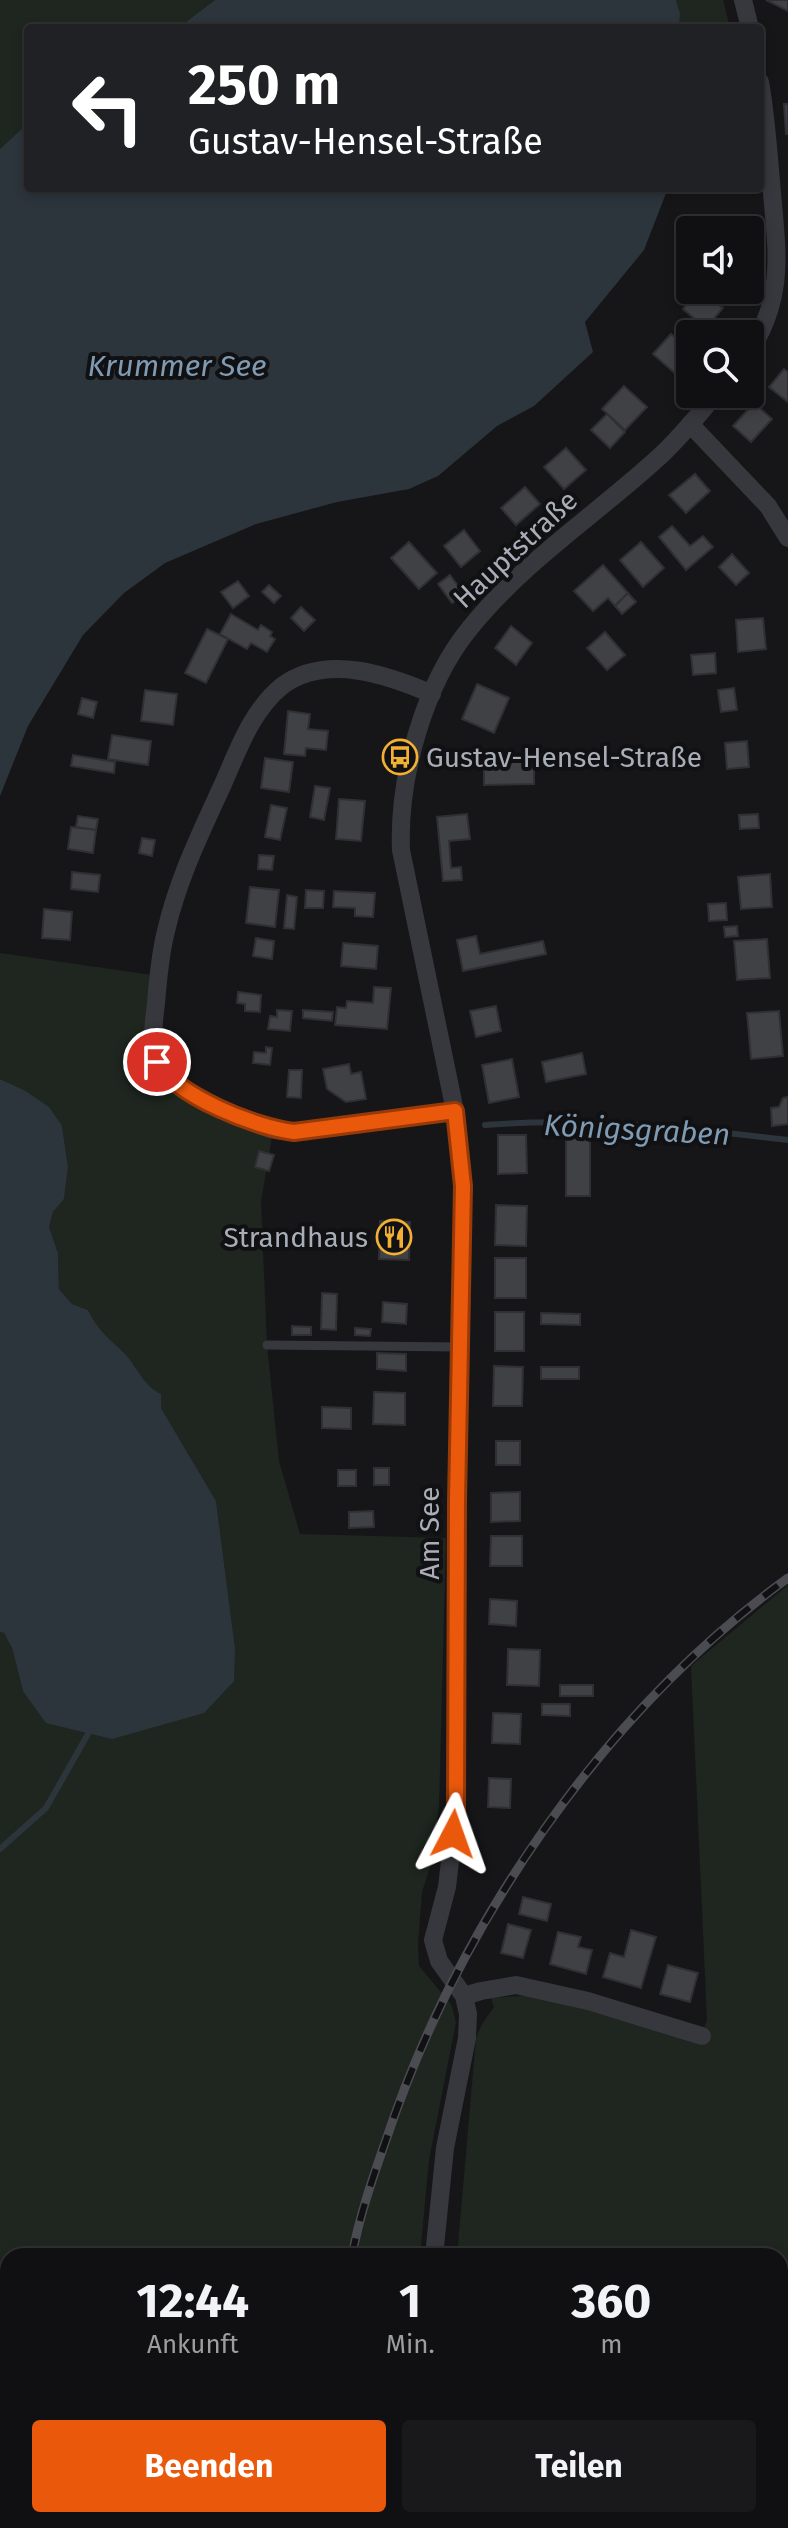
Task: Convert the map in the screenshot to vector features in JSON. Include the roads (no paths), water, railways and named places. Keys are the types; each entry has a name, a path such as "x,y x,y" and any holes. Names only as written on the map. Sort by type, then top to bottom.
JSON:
{"street":[{"path":"743,0 749,24"},
{"path":"764,107 781,288 764,324"},
{"name":"Hauptstraße","path":"455,1111 401,850 403,793 432,694 448,660 480,616 527,570 661,455 704,408"},
{"path":"690,424 768,506 788,538"},
{"path":"432,694 398,679 338,669 310,673 283,685 264,704 247,731 176,893 165,933 153,1038 157,1062 164,1075 205,1101 273,1130 294,1132 455,1111"},
{"name":"Am See","path":"455,1111 463,1186 456,1810 447,1887 433,1940 439,1961 464,1996"},
{"path":"435,2248 445,2148 467,2038 468,2014 464,1996 516,1985 588,2001 702,2036"}],"lane":[{"path":"267,1345 460,1347"}],"water":[{"path":"215,0 676,0 680,13 679,24 183,24"},
{"name":"Krummer See","path":"24,127 24,192 666,192 644,250 585,322 593,352 534,406 497,426 438,476 409,489 337,502 256,524 165,563 124,593 83,635 28,726 0,796 0,149"},
{"path":"0,1079 49,1107 62,1126 68,1167 64,1199 53,1212 49,1227 58,1253 59,1289 72,1304 88,1310 100,1329 126,1355 146,1382 161,1394 161,1408 216,1501 235,1648 234,1681 204,1713 112,1739 46,1723 23,1691 12,1648 4,1633 0,1632"}],"waterway":[{"name":"Königsgraben","path":"485,1125 599,1123 788,1140"},
{"path":"0,1849 46,1808 88,1734 88,1728"}],"railway":[{"path":"354,2248 371,2183 416,2060 453,1980 496,1903 545,1828 599,1758 658,1692 721,1632 788,1578"}],"place":[{"name":"Gustav-Hensel-Straße","path":"400,757"},
{"name":"Strandhaus","path":"394,1237"}]}
